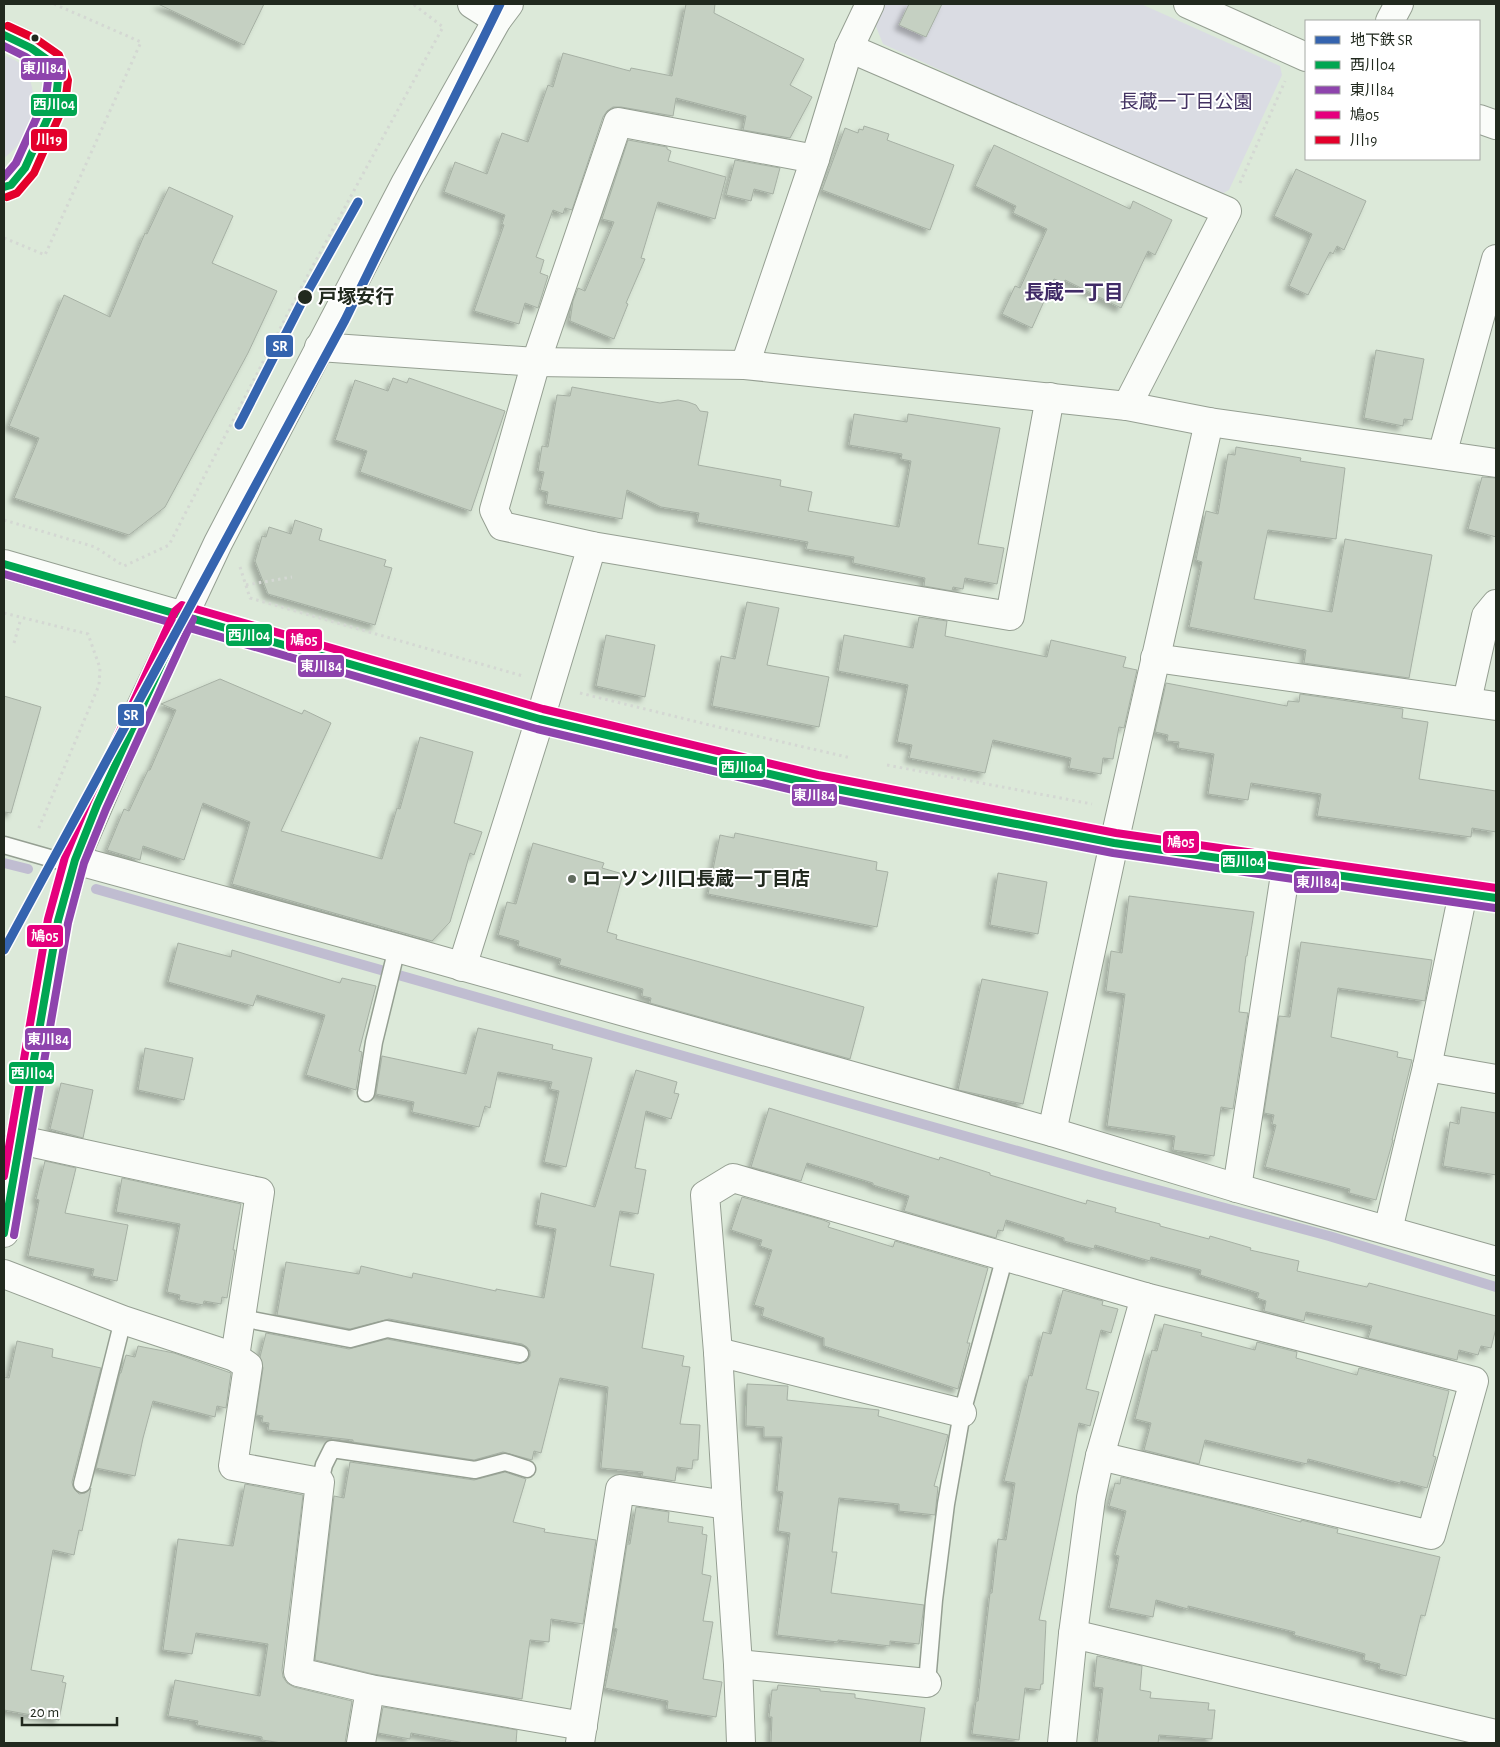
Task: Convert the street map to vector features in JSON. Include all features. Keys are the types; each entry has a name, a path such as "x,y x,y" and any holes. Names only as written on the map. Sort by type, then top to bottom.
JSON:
{"street":[{"path":"4,1233 58,921 74,862 97,805 218,543 406,182 503,12 472,4"},
{"path":"745,365 815,159 849,48 870,4"},
{"path":"1188,4 1302,55"},
{"path":"1391,20 1399,4"},
{"path":"849,48 1227,211 1127,406"},
{"path":"1480,119 1496,125"},
{"path":"815,159 618,122 536,362 494,510 502,526 592,546 1010,616 1050,396"},
{"path":"1442,455 1496,259"},
{"path":"319,347 536,362 745,365 1050,396 1127,406 1209,422 1496,463"},
{"path":"1052,1132 1114,843 1209,422"},
{"path":"462,967 592,546"},
{"path":"4,564 540,719 816,785 1114,843 1496,898"},
{"path":"1467,701 1486,616 1496,604"},
{"path":"1156,658 1496,706"},
{"path":"74,862 397,948 1052,1132 1237,1188 1496,1261"},
{"path":"1237,1188 1286,868"},
{"path":"1388,1230 1427,1067 1463,893"},
{"path":"1427,1067 1496,1079"},
{"path":"20,1140 260,1192 235,1357"},
{"path":"741,1743 738,1664 718,1352 705,1195 733,1178 1145,1296 1474,1381 1431,1535 1100,1456"},
{"path":"4,1274 123,1320 235,1357 248,1366 233,1466 320,1482 298,1672 582,1734 620,1490 727,1504"},
{"path":"1062,1743 1073,1634 1091,1498 1100,1456 1145,1296"},
{"path":"718,1352 962,1413"},
{"path":"1073,1634 1496,1734"},
{"path":"738,1664 927,1683"},
{"path":"362,1743 370,1688"}],"lane":[{"path":"4,35 31,48 52,63 58,80 56,100 25,168 11,184 4,187"},
{"path":"4,845 74,862"},
{"path":"366,1093 374,1042 397,948"},
{"path":"927,1683 944,1513 962,1413 1005,1256"},
{"path":"241,1318 350,1339 387,1329 520,1354"},
{"path":"82,1484 123,1320"},
{"path":"320,1482 324,1465 332,1448 475,1470 505,1462 527,1469"}],"path":[{"path":"4,238 45,255 141,42 56,4"},
{"path":"4,520 95,547 124,566 169,545 302,286 443,27 413,4"},
{"path":"1227,211 1302,55"},
{"path":"246,585 292,577"},
{"path":"4,613 88,634 100,668 99,685 36,836"},
{"path":"14,643 21,617"},
{"path":"575,691 727,730 856,760"},
{"path":"885,765 1094,804"}],"green space":[{"name":"長蔵一丁目公園","path":"885,4 1141,4 1280,66 1282,75 1229,190 1218,196 883,44 875,24"},
{"path":"4,55 18,62 27,73 32,85 33,99 32,113 22,139 4,158"}],"building":[{"path":"158,4 264,4 244,45"},
{"path":"686,4 715,4 714,13 804,59 790,85 812,97 790,138 743,130 746,116 676,98 673,116 613,107 603,117 572,210 565,208 563,214 553,210 536,257 544,260 540,273 548,276 538,308 525,303 519,324 474,311 504,225 502,224 505,215 444,192 455,162 487,174 502,133 528,142 548,85 553,87 563,53 630,71 631,68 672,76"},
{"path":"909,4 942,4 926,37 899,25"},
{"path":"864,126 889,134 887,140 954,165 930,230 822,190 845,128 858,133 859,129 863,130"},
{"path":"628,140 667,147 671,151 668,161 726,177 715,219 658,202 641,258 645,259 626,303 628,304 614,339 570,321 573,301 578,288 585,291 614,222 602,219"},
{"path":"994,145 1130,209 1133,201 1172,220 1155,255 1148,251 1121,308 1065,280 1064,283 1054,279 1032,328 1002,314 1015,286 1020,288 1047,229 1013,213 1016,206 975,186"},
{"path":"735,160 780,168 773,194 754,189 751,201 726,195"},
{"path":"1296,169 1366,201 1344,250 1337,246 1333,254 1330,252 1308,295 1289,286 1312,234 1274,216"},
{"path":"169,187 233,216 212,263 277,291 248,353 165,507 129,535 14,498 39,438 9,426 64,295 110,317 145,233 147,234"},
{"path":"1376,350 1424,359 1412,420 1404,419 1403,426 1364,418"},
{"path":"393,378 407,383 409,378 505,411 471,511 360,472 367,451 335,440 355,380 388,391"},
{"path":"572,387 660,403 678,400 696,405 700,411 708,412 698,465 781,480 780,486 812,492 808,511 899,527 911,461 901,459 902,454 849,445 854,414 907,422 908,414 1000,428 978,544 1004,548 997,584 965,578 963,589 953,587 952,591 924,586 925,578 853,563 854,557 806,549 808,542 697,522 699,513 661,507 627,490 622,519 546,504 548,492 540,490 544,472 538,471 542,446 548,447 557,395 570,396"},
{"path":"1236,447 1301,458 1300,461 1345,468 1336,539 1268,530 1254,599 1332,612 1345,539 1432,555 1409,678 1304,663 1306,650 1189,627 1202,562 1196,560 1206,511 1218,514 1228,454 1235,455"},
{"path":"1482,477 1496,478 1496,537 1468,529"},
{"path":"295,520 322,529 319,540 386,560 384,566 392,568 375,625 268,594 255,561 262,536 266,537 269,527 291,534"},
{"path":"747,602 779,608 767,665 829,677 819,727 712,706 721,656 735,659"},
{"path":"919,617 947,621 945,636 1047,657 1051,640 1126,657 1123,667 1137,670 1124,728 1119,727 1113,759 1103,758 1101,774 1069,768 1071,758 993,740 985,773 909,758 912,745 897,742 908,685 838,671 844,635 913,648"},
{"path":"606,635 655,645 645,697 596,686"},
{"path":"220,679 302,714 304,710 331,723 281,831 382,859 397,808 400,809 420,737 473,752 454,823 482,832 474,855 470,853 450,922 432,941 232,884 250,822 203,803 184,860 143,846 140,860 107,850 124,809 129,811 148,770 150,770 176,710 161,704"},
{"path":"1166,683 1287,706 1288,701 1299,702 1300,694 1403,709 1402,718 1428,722 1419,779 1496,791 1496,832 1472,828 1471,837 1317,816 1321,794 1251,783 1248,800 1208,794 1214,754 1178,748 1179,742 1167,741 1168,735 1155,732"},
{"path":"4,696 41,707 11,813 4,812"},
{"path":"735,833 877,862 876,870 888,872 877,927 708,894 720,835 734,838"},
{"path":"533,843 604,863 602,868 623,874 607,932 617,935 616,939 864,1007 850,1059 650,1003 651,998 642,996 643,989 559,965 561,959 518,946 519,941 498,935 507,902 516,904"},
{"path":"998,873 1047,882 1038,934 990,925"},
{"path":"1129,896 1254,912 1239,1012 1248,1013 1233,1109 1221,1107 1214,1156 1173,1150 1175,1136 1107,1126 1125,994 1106,991 1111,951 1122,953"},
{"path":"1301,942 1432,960 1425,1001 1338,988 1331,1037 1398,1052 1397,1057 1412,1060 1392,1144 1376,1200 1349,1193 1350,1189 1265,1167 1276,1125 1272,1124 1274,1115 1264,1113 1279,1016 1290,1017"},
{"path":"178,943 231,957 232,950 340,983 342,978 376,986 359,1051 362,1052 356,1090 306,1075 325,1015 257,995 253,1006 168,982"},
{"path":"982,979 1048,992 1023,1104 958,1090"},
{"path":"478,1028 553,1045 552,1049 592,1058 566,1167 544,1162 559,1091 550,1089 552,1082 498,1072 490,1108 485,1106 479,1127 412,1112 414,1102 376,1094 382,1056 466,1074"},
{"path":"145,1048 193,1058 184,1100 138,1090"},
{"path":"636,1070 677,1082 674,1093 679,1094 671,1119 646,1111 635,1168 646,1170 638,1214 620,1211 610,1266 654,1274 642,1348 684,1356 682,1366 690,1367 680,1424 700,1425 698,1460 693,1460 692,1469 677,1467 675,1481 642,1476 643,1472 601,1468 608,1387 560,1378 541,1453 534,1451 532,1460 503,1452 474,1460 353,1442 353,1440 268,1430 269,1423 262,1422 263,1416 256,1415 263,1368 260,1357 266,1333 349,1349 387,1339 518,1364 527,1361 530,1351 522,1344 389,1319 350,1329 277,1315 286,1262 359,1274 361,1266 412,1278 413,1273 496,1291 496,1289 544,1298 556,1229 536,1225 541,1193 595,1207"},
{"path":"61,1083 93,1090 83,1138 50,1129"},
{"path":"1461,1107 1496,1113 1496,1175 1443,1166 1450,1122 1459,1124"},
{"path":"769,1108 939,1160 940,1157 990,1173 990,1175 1086,1204 1087,1200 1116,1208 1115,1212 1160,1224 1160,1226 1209,1239 1210,1236 1251,1248 1250,1250 1299,1261 1297,1271 1367,1287 1369,1283 1496,1316 1496,1328 1491,1348 1481,1346 1478,1355 1459,1350 1457,1360 1368,1338 1372,1326 1306,1312 1304,1321 1264,1311 1266,1301 1257,1298 1259,1293 1200,1275 1201,1270 1151,1257 1150,1261 1095,1245 1094,1249 1064,1241 1064,1238 1006,1220 1003,1231 998,1230 996,1238 904,1211 909,1196 807,1163 801,1181 751,1167"},
{"path":"45,1161 76,1168 65,1213 128,1225 117,1281 92,1276 94,1269 28,1256 39,1200 36,1199"},
{"path":"122,1178 241,1204 227,1298 222,1297 221,1304 204,1301 203,1305 179,1300 180,1295 167,1292 180,1224 116,1212"},
{"path":"742,1197 823,1220 830,1223 828,1227 893,1247 895,1241 988,1268 967,1343 970,1343 958,1389 824,1346 824,1338 762,1316 764,1308 754,1305 772,1250 760,1246 762,1240 731,1230"},
{"path":"1063,1290 1103,1301 1102,1305 1118,1309 1111,1333 1101,1330 1086,1389 1099,1392 1090,1426 1079,1423 1039,1620 1046,1621 1043,1684 1041,1684 1040,1690 1025,1688 1019,1740 972,1734 976,1701 978,1701 998,1539 1006,1540 1015,1483 1004,1481 1029,1375 1032,1376 1043,1332 1051,1334"},
{"path":"1164,1324 1202,1333 1201,1336 1255,1350 1257,1342 1297,1352 1296,1358 1357,1375 1359,1368 1449,1391 1433,1456 1436,1457 1427,1488 1401,1481 1400,1483 1308,1459 1307,1464 1205,1440 1199,1464 1144,1450 1151,1423 1135,1419 1152,1350 1157,1351"},
{"path":"17,1341 53,1349 52,1357 101,1368 72,1482 73,1487 79,1494 85,1493 91,1488 82,1531 79,1530 74,1555 53,1550 31,1670 64,1676 62,1682 66,1683 59,1720 4,1710 4,1377 9,1378"},
{"path":"138,1346 174,1353 231,1373 226,1408 217,1406 215,1417 153,1401 135,1476 96,1468 126,1355 135,1357"},
{"path":"747,1384 788,1386 787,1400 879,1410 878,1416 948,1435 934,1486 938,1487 935,1515 899,1511 899,1504 839,1498 832,1552 837,1552 831,1593 924,1605 919,1644 890,1641 890,1646 777,1635 790,1533 778,1531 783,1492 777,1491 782,1437 764,1437 764,1427 746,1426"},
{"path":"350,1462 474,1480 505,1472 526,1479 513,1522 545,1529 544,1532 596,1540 583,1624 551,1619 549,1642 530,1640 522,1699 373,1674 315,1660 334,1496 344,1498"},
{"path":"1121,1477 1301,1522 1301,1520 1338,1529 1337,1533 1440,1557 1425,1616 1421,1615 1406,1676 1379,1669 1380,1664 1364,1660 1365,1654 1294,1635 1295,1632 1188,1606 1188,1609 1156,1600 1153,1617 1109,1608 1119,1556 1115,1555 1126,1511 1109,1506 1115,1483 1120,1484"},
{"path":"245,1484 303,1495 282,1670 283,1677 287,1683 294,1687 352,1701 345,1743 282,1743 262,1740 262,1737 197,1725 198,1721 168,1716 175,1680 260,1696 268,1644 196,1633 192,1654 163,1650 178,1539 233,1546"},
{"path":"636,1507 669,1512 668,1522 703,1527 702,1534 707,1535 702,1574 711,1576 703,1621 713,1622 703,1679 722,1682 716,1717 667,1709 668,1701 605,1688 617,1629 614,1628 627,1544 630,1544"},
{"path":"1097,1656 1142,1666 1140,1690 1151,1692 1150,1698 1209,1703 1208,1710 1215,1710 1212,1739 1159,1735 1158,1743 1097,1743 1103,1688 1094,1687"},
{"path":"778,1685 855,1694 855,1698 925,1708 920,1743 771,1743 772,1717 769,1717 772,1690 777,1690"},
{"path":"383,1707 517,1730 516,1743 464,1743 411,1733 410,1739 378,1733"}],"waterway":[{"path":"4,863 28,869"},
{"path":"96,889 1102,1175 1329,1236 1496,1287"}],"metro line":[{"name":"SR","path":"4,950 345,320 500,4"},
{"name":"SR","path":"239,425 304,298 358,202"}],"transit line":[{"name":"川19","path":"7,197 17,193 34,173 65,103 68,80 59,55 36,39 8,26"},
{"name":"西川04","path":"4,35 31,48 52,63 58,80 56,100 25,168 11,185 4,187"},
{"name":"東川84","path":"4,46 44,69 48,81 46,97 16,163 4,177"},
{"name":"西川04","path":"4,564 540,719 816,785 1114,843 1496,898"},
{"name":"東川84","path":"4,574 537,729 814,795 1113,853 1495,908"},
{"name":"鳩05","path":"4,1176 48,919 65,857 88,801 175,611 182,605 543,709 818,775 1116,833 1496,888"},
{"name":"西川04","path":"4,1233 58,921 75,860 97,805 184,615"},
{"name":"東川84","path":"14,1235 68,923 84,863 106,809 193,619"}],"place":[{"name":"戸塚安行","path":"305,297"},
{"name":"ローソン川口長蔵一丁目店","path":"572,879"}],"district":[{"name":"長蔵一丁目","path":"1074,293"}]}
